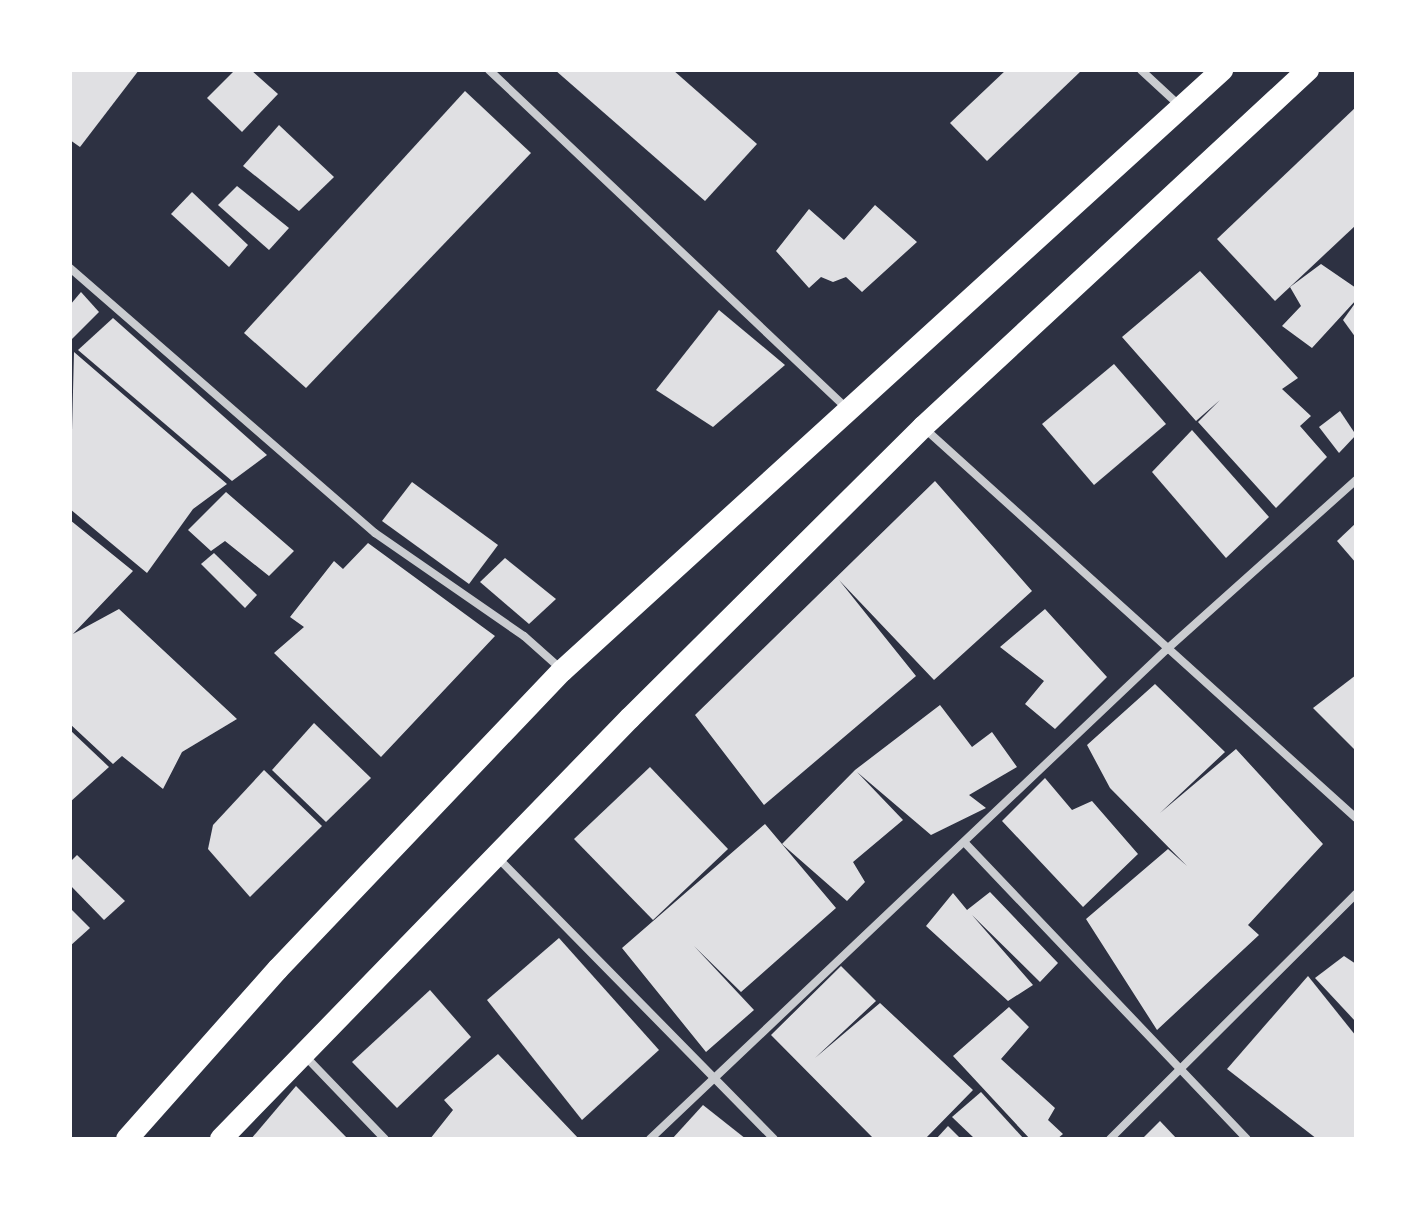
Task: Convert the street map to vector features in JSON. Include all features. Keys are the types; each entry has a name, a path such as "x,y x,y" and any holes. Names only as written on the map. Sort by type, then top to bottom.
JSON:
{"highway":[{"path":"127,1139 278,969 562,671 1222,70"},
{"path":"221,1139 495,855 923,427 1308,70"}],"street":[{"path":"489,70 850,411"},
{"path":"1141,70 1181,107"},
{"path":"70,268 375,533 524,636 562,671"},
{"path":"923,427 1166,650 1356,818"},
{"path":"650,1139 715,1074 966,844 1166,650 1356,480"},
{"path":"966,844 1178,1071 1247,1139"},
{"path":"495,855 715,1074 774,1139"},
{"path":"1110,1139 1356,894"},
{"path":"303,1054 385,1139"}],"building":[{"path":"70,70 139,70 80,147 70,140"},
{"path":"235,70 251,70 278,94 242,132 207,98"},
{"path":"555,70 673,70 757,144 705,201"},
{"path":"1006,70 1082,70 987,161 950,123"},
{"path":"465,91 531,153 306,388 244,333"},
{"path":"1356,107 1356,225 1275,301 1217,239"},
{"path":"279,125 334,177 299,211 243,166"},
{"path":"237,186 289,228 269,250 218,205"},
{"path":"192,192 248,245 229,267 171,214"},
{"path":"875,205 917,242 862,292 846,277 833,282 821,277 809,288 776,251 809,209 844,240"},
{"path":"1321,264 1356,288 1356,300 1312,348 1282,326 1301,306 1290,287"},
{"path":"1200,271 1298,378 1282,389 1311,416 1300,426 1327,457 1276,508 1198,422 1220,400 1196,421 1122,337"},
{"path":"81,292 99,312 70,341 70,305"},
{"path":"1356,302 1356,338 1343,320"},
{"path":"719,310 785,365 713,427 656,390"},
{"path":"113,318 267,455 232,481 78,350"},
{"path":"74,352 227,484 193,509 147,573 70,509"},
{"path":"1114,364 1166,424 1094,485 1042,424"},
{"path":"1340,411 1356,435 1339,453 1319,427"},
{"path":"1192,430 1269,517 1226,558 1152,472"},
{"path":"935,481 1032,591 934,680 839,580 916,676 764,805 695,715"},
{"path":"412,482 498,545 469,584 382,521"},
{"path":"226,492 294,551 269,576 225,541 211,551 188,530"},
{"path":"70,520 133,571 73,634 119,609 237,719 182,752 163,789 122,756 113,764 70,724"},
{"path":"1356,523 1356,563 1337,541"},
{"path":"368,543 495,636 381,757 274,653 304,627 290,617 334,561 343,569"},
{"path":"214,553 257,595 245,608 201,564"},
{"path":"505,558 556,599 529,624 480,582"},
{"path":"1045,609 1107,677 1055,729 1025,704 1044,681 1000,647"},
{"path":"1356,675 1356,751 1313,708"},
{"path":"1155,684 1225,752 1160,813 1236,749 1323,844 1248,925 1259,935 1157,1030 1086,919 1168,849 1187,866 1110,788 1087,745"},
{"path":"940,705 972,747 992,732 1017,767 969,795 986,808 931,835 857,772 903,820 853,862 865,882 847,901 782,844 855,770"},
{"path":"314,723 371,778 326,822 272,770"},
{"path":"70,730 109,767 70,802"},
{"path":"650,767 728,849 653,920 574,839"},
{"path":"264,770 322,826 250,897 208,849 213,825"},
{"path":"1045,778 1072,810 1092,801 1138,854 1083,907 1002,821"},
{"path":"765,824 836,908 741,992 694,946 754,1010 706,1052 622,948"},
{"path":"77,855 125,901 104,920 70,885 70,862"},
{"path":"990,892 1058,963 1040,982 972,915 1033,985 1008,1001 926,926 953,893 967,910"},
{"path":"70,908 90,928 70,946"},
{"path":"559,938 659,1050 582,1120 487,1000"},
{"path":"1344,956 1356,964 1356,1022 1315,978"},
{"path":"841,966 876,1001 815,1058 880,1003 973,1090 925,1139 874,1139 771,1035"},
{"path":"1308,976 1356,1036 1356,1139 1317,1139 1227,1069"},
{"path":"430,990 471,1037 397,1108 352,1062"},
{"path":"1009,1007 1029,1027 1001,1059 1055,1108 1048,1120 1063,1134 1057,1139 1030,1139 953,1056"},
{"path":"498,1054 579,1139 430,1139 453,1110 444,1100"},
{"path":"296,1086 348,1139 251,1139"},
{"path":"981,1092 1024,1139 975,1139 952,1117"},
{"path":"703,1105 746,1139 672,1139"},
{"path":"1160,1121 1177,1139 1142,1139"},
{"path":"948,1126 961,1139 936,1139"}]}
